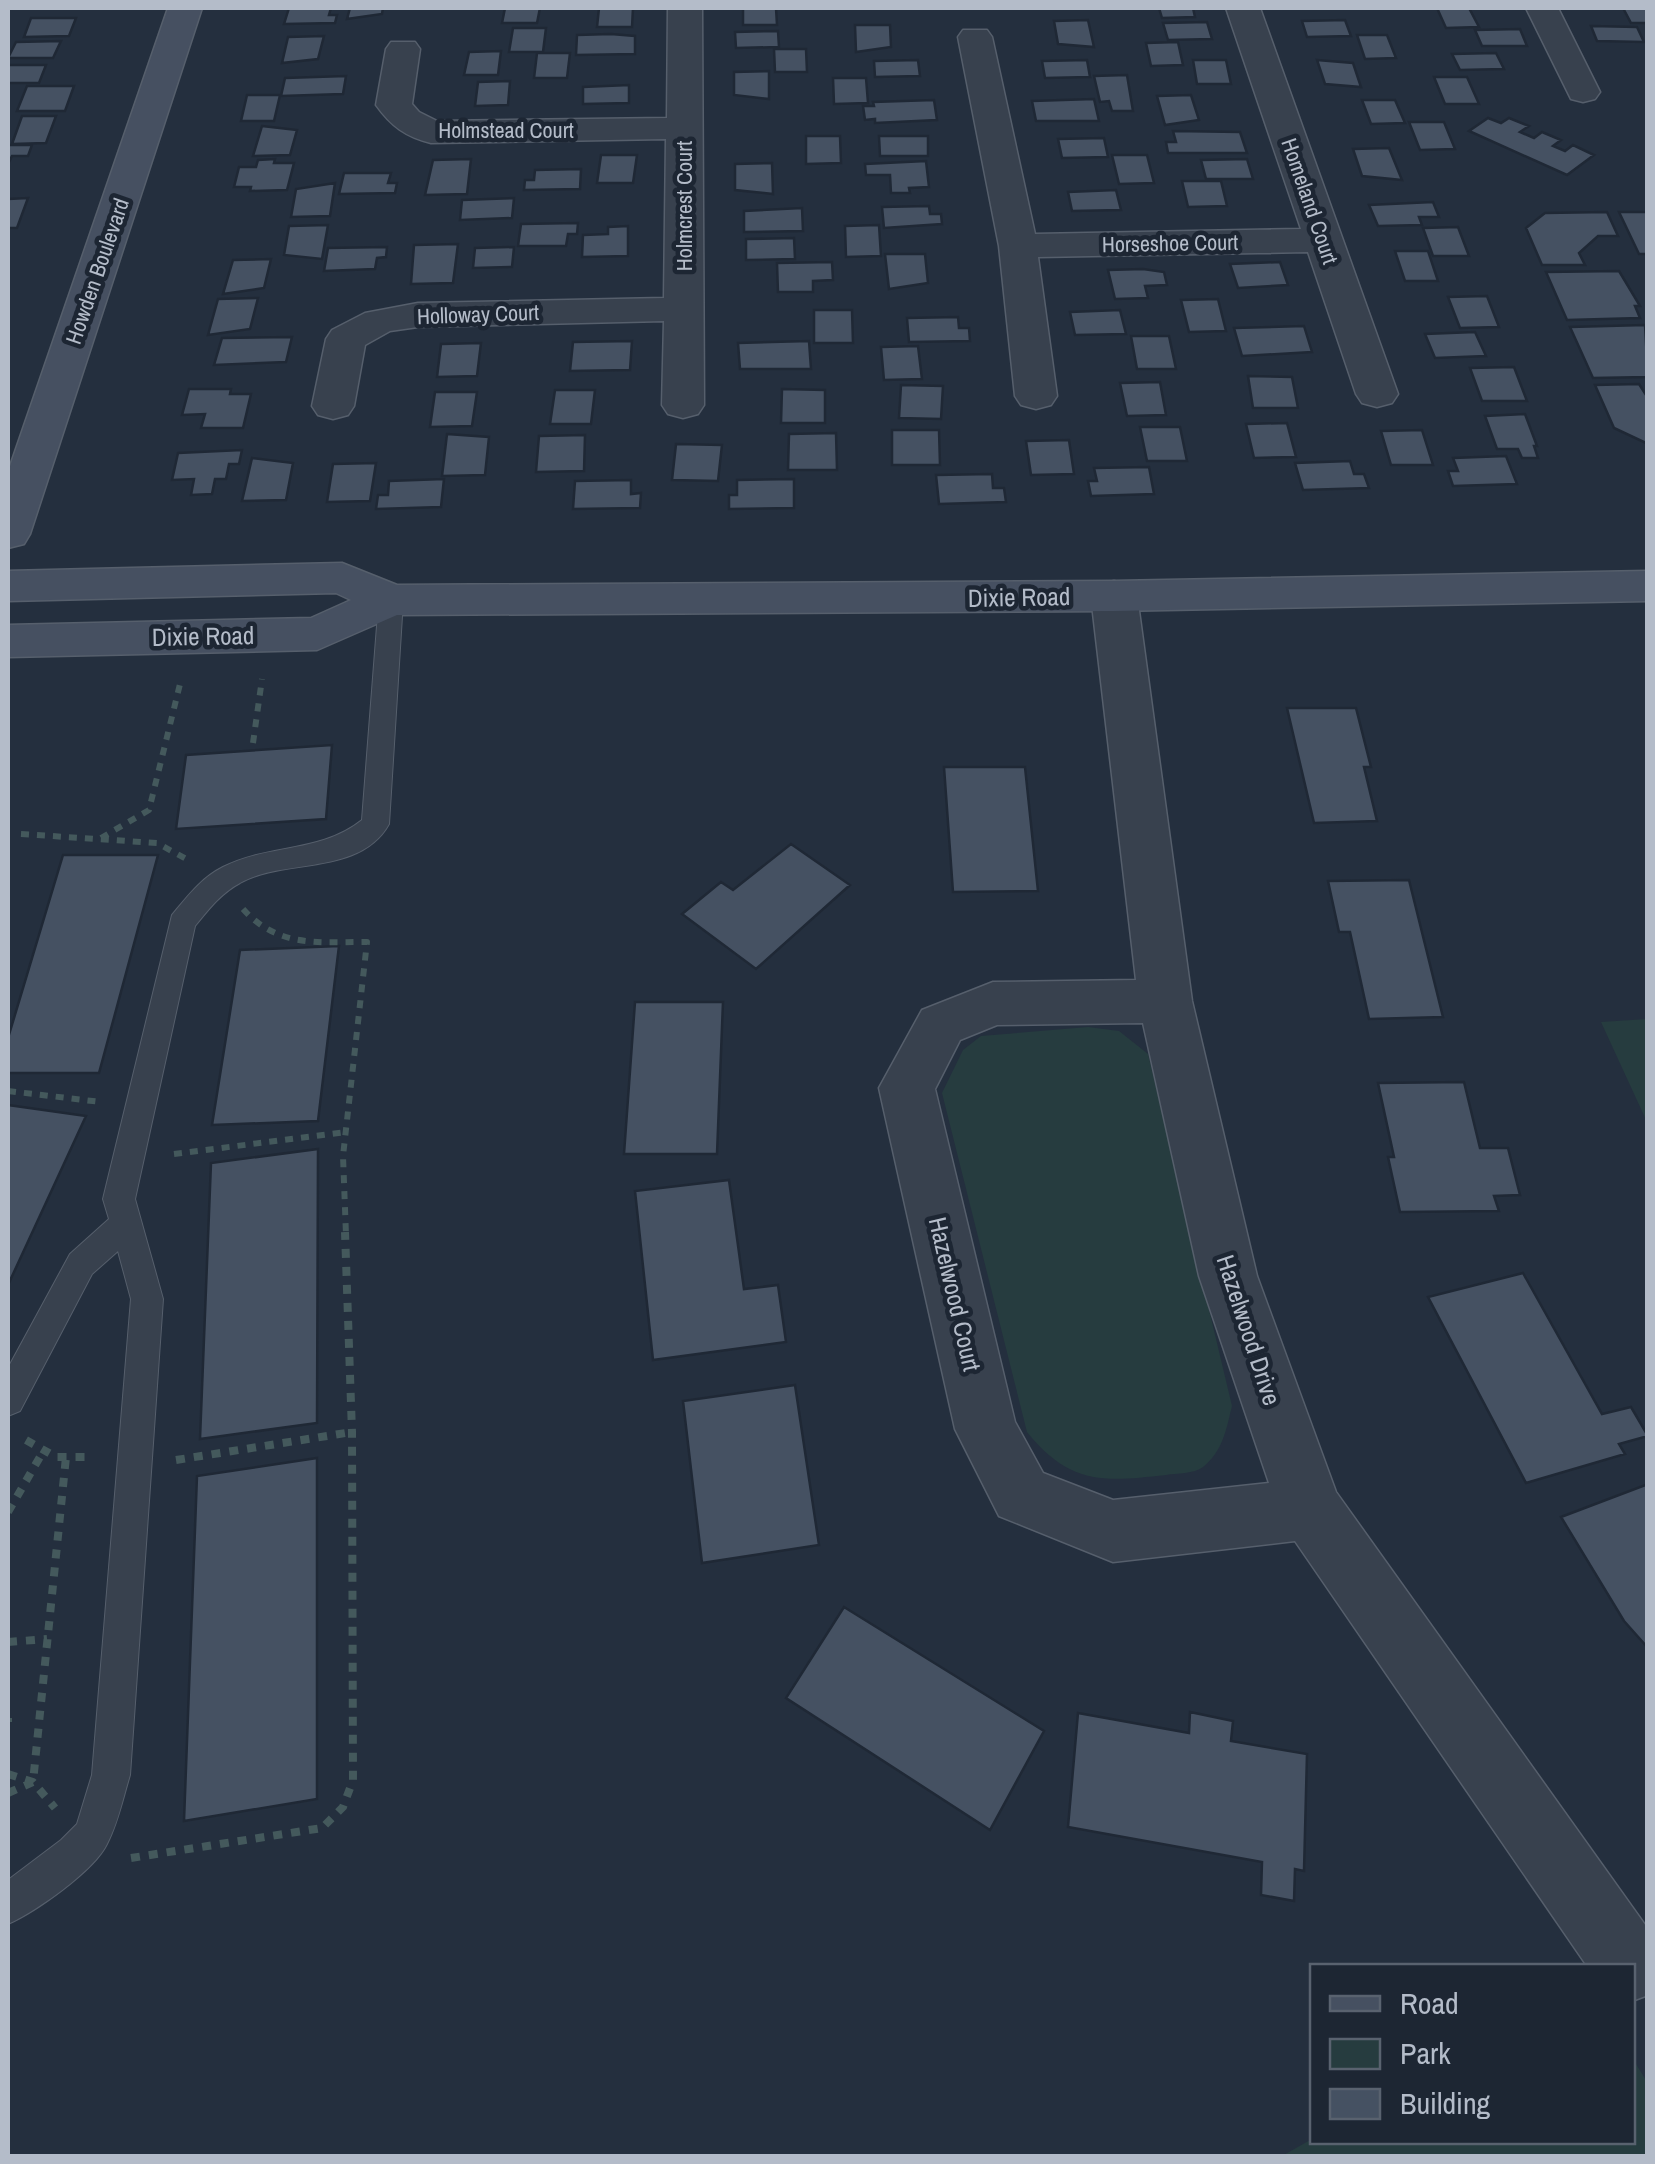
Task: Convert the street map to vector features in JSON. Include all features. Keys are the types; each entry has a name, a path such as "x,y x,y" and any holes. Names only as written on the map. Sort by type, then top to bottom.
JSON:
{"main road":[{"name":"Howden Boulevard","path":"8,534 185,8"},
{"name":"Dixie Road","path":"8,586 342,578 391,600"},
{"name":"Dixie Road","path":"8,640 317,634 391,600 1114,596 1648,586"}],"street":[{"name":"Holmcrest Court","path":"682,405 684,8"},
{"name":"Homeland Court","path":"1243,8 1377,394"},
{"path":"1542,8 1583,92"},
{"path":"975,37 1018,246 1036,396"},
{"name":"Holmstead Court","path":"403,49 394,105 406,120 431,132 684,128"},
{"name":"Horseshoe Court","path":"1018,246 1323,240"},
{"name":"Holloway Court","path":"333,406 346,339 380,320 418,315 683,309"},
{"name":"Hazelwood Drive","path":"1114,596 1165,1001 1228,1276 1310,1509 1628,1964"},
{"name":"Hazelwood Court","path":"1165,1001 992,1004 941,1025 908,1088 986,1429 1021,1495 1113,1531 1310,1509"}],"lane":[{"path":"8,1904 75,1854 92,1835 111,1775 146,1299 120,1199 182,923 197,899 246,866 341,848 362,838 375,824 391,600"},
{"path":"8,1400 81,1264 126,1224"}],"path":[{"path":"254,744 262,679"},
{"path":"100,839 148,810 181,680"},
{"path":"21,834 157,842 186,857 218,882 258,930 280,941 367,942 344,1156 352,1414 353,1780 343,1807 322,1828 128,1858 92,1835"},
{"path":"8,1091 141,1107"},
{"path":"128,1160 346,1132"},
{"path":"8,1512 44,1450"},
{"path":"33,1782 66,1457"},
{"path":"8,1642 47,1639"},
{"path":"8,1774 33,1782"},
{"path":"8,1794 33,1782"}],"green space":[{"path":"1648,1019 1647,1122 1601,1022"},
{"path":"1088,1027 1119,1031 1148,1054 1232,1406 1215,1454 1203,1467 1190,1472 1124,1479 1089,1476 1058,1462 1027,1432 942,1093 963,1050 981,1036"},
{"path":"1635,2062 1647,2082 1647,2156 1282,2156 1310,2140 1310,2144 1635,2144"}],"building":[{"path":"289,8 331,8 329,15 337,15 335,23 284,24"},
{"path":"350,8 383,8 382,14 347,19"},
{"path":"505,8 540,8 537,23 502,23"},
{"path":"599,8 633,8 632,27 597,27"},
{"path":"743,8 776,8 777,25 743,25"},
{"path":"1159,8 1193,8 1195,17 1162,18"},
{"path":"1437,8 1469,8 1479,27 1446,28"},
{"path":"1623,8 1648,8 1648,23 1631,23"},
{"path":"31,18 76,18 69,36 24,37"},
{"path":"1088,20 1094,47 1058,44 1054,21"},
{"path":"1345,20 1351,36 1307,37 1302,21"},
{"path":"1207,22 1212,39 1168,40 1163,23"},
{"path":"855,25 890,25 891,47 856,52"},
{"path":"1591,26 1637,27 1644,42 1597,41"},
{"path":"513,28 546,28 543,52 509,52"},
{"path":"1520,29 1527,46 1482,46 1475,30"},
{"path":"778,31 779,47 736,48 735,32"},
{"path":"577,35 635,36 635,54 576,55"},
{"path":"1357,35 1387,35 1396,58 1365,59"},
{"path":"324,36 318,59 282,63 288,37"},
{"path":"61,41 53,58 8,58 16,42"},
{"path":"1178,42 1183,65 1151,66 1146,43"},
{"path":"774,49 806,49 807,72 775,72"},
{"path":"501,51 498,75 464,75 469,52"},
{"path":"537,53 570,53 567,78 534,78"},
{"path":"1496,53 1504,69 1460,70 1452,54"},
{"path":"918,60 920,76 875,77 874,61"},
{"path":"1087,60 1090,77 1045,78 1042,61"},
{"path":"1193,60 1226,60 1231,84 1197,84"},
{"path":"1317,60 1353,63 1361,87 1325,84"},
{"path":"8,65 46,65 39,83 8,83"},
{"path":"769,71 769,99 734,95 734,72"},
{"path":"1127,75 1133,111 1112,111 1109,101 1100,102 1094,76"},
{"path":"346,76 343,94 281,96 285,78"},
{"path":"1434,77 1467,77 1479,104 1445,104"},
{"path":"833,78 866,78 868,103 834,104"},
{"path":"510,81 508,105 475,106 478,82"},
{"path":"629,85 629,103 583,104 583,87"},
{"path":"27,86 74,86 65,111 17,111"},
{"path":"247,95 280,95 274,121 241,121"},
{"path":"1191,95 1199,120 1165,125 1157,96"},
{"path":"1094,99 1099,121 1036,121 1032,101"},
{"path":"934,100 937,120 865,120 863,106 874,106 873,102"},
{"path":"1362,100 1395,100 1405,123 1371,124"},
{"path":"22,116 56,116 46,143 12,144"},
{"path":"1488,118 1501,123 1509,118 1529,126 1520,132 1534,138 1542,132 1561,140 1553,146 1565,151 1573,145 1594,155 1567,175 1469,131"},
{"path":"1409,122 1444,122 1455,149 1420,150"},
{"path":"262,126 297,130 290,155 253,156"},
{"path":"1173,131 1240,132 1247,153 1168,153 1166,142 1176,142"},
{"path":"806,136 840,136 841,163 806,164"},
{"path":"879,136 928,136 928,156 880,156"},
{"path":"1104,138 1108,157 1062,158 1058,139"},
{"path":"8,145 32,145 28,156 12,156 8,164"},
{"path":"1389,148 1402,180 1362,176 1353,149"},
{"path":"601,155 637,155 633,183 597,183"},
{"path":"1112,155 1147,155 1154,183 1119,184"},
{"path":"275,159 274,163 294,163 287,190 250,191 251,187 234,187 239,167 256,167 258,160"},
{"path":"471,159 467,194 425,195 433,160"},
{"path":"1247,159 1253,179 1206,179 1201,160"},
{"path":"926,161 929,187 909,188 910,193 891,193 890,175 866,175 865,164"},
{"path":"772,163 773,194 735,190 735,164"},
{"path":"581,169 580,189 524,190 525,180 534,180 535,170"},
{"path":"344,173 391,173 388,183 397,183 395,193 339,194"},
{"path":"1182,181 1221,181 1227,206 1188,207"},
{"path":"335,183 330,216 291,217 296,189"},
{"path":"1116,190 1121,210 1072,211 1068,192"},
{"path":"28,198 17,228 8,228 8,199"},
{"path":"514,198 512,218 460,220 462,200"},
{"path":"1433,202 1439,217 1419,217 1422,225 1378,226 1369,205"},
{"path":"929,206 930,214 941,214 942,224 884,228 882,207"},
{"path":"802,208 803,231 744,232 744,211"},
{"path":"1607,212 1618,236 1598,236 1579,253 1585,265 1542,265 1526,228 1545,213"},
{"path":"1619,212 1648,212 1648,254 1639,254"},
{"path":"578,223 577,234 568,234 566,246 518,246 521,224"},
{"path":"328,225 322,259 284,255 289,226"},
{"path":"879,225 881,256 846,257 845,226"},
{"path":"628,226 628,256 582,257 583,235 608,234 608,227"},
{"path":"1458,227 1469,256 1433,256 1423,228"},
{"path":"794,238 795,259 746,260 746,239"},
{"path":"458,244 453,283 411,284 414,245"},
{"path":"387,247 386,257 377,258 375,269 324,271 328,248"},
{"path":"514,247 512,267 473,268 475,248"},
{"path":"1395,251 1428,251 1438,281 1405,281"},
{"path":"885,254 925,254 928,283 889,289"},
{"path":"271,259 264,288 223,294 233,260"},
{"path":"832,262 833,280 813,281 813,292 778,292 777,263"},
{"path":"1280,262 1288,285 1238,288 1230,264"},
{"path":"1108,270 1164,272 1167,285 1145,286 1148,298 1115,299"},
{"path":"1619,271 1640,306 1635,306 1640,318 1567,320 1546,272"},
{"path":"1487,296 1499,327 1460,328 1448,297"},
{"path":"258,298 250,329 208,335 218,299"},
{"path":"1218,299 1226,331 1189,332 1181,300"},
{"path":"814,310 852,310 853,343 814,343"},
{"path":"1120,310 1126,334 1075,335 1070,312"},
{"path":"958,317 959,328 969,328 970,341 909,342 907,318"},
{"path":"1645,325 1648,377 1593,378 1570,327"},
{"path":"1304,326 1312,352 1242,356 1234,328"},
{"path":"1475,332 1486,356 1435,358 1425,334"},
{"path":"1131,336 1169,336 1176,369 1137,369"},
{"path":"292,337 286,362 214,365 222,338"},
{"path":"632,341 630,370 570,371 573,342"},
{"path":"809,341 811,369 740,369 738,343"},
{"path":"481,343 477,376 437,377 441,344"},
{"path":"918,346 922,379 884,380 881,347"},
{"path":"1514,367 1527,401 1482,401 1470,368"},
{"path":"1248,376 1292,377 1298,408 1253,408"},
{"path":"1160,382 1166,415 1127,416 1120,383"},
{"path":"1639,384 1648,398 1648,444 1614,428 1595,385"},
{"path":"901,385 943,386 941,419 899,418"},
{"path":"189,389 231,389 230,394 251,394 243,428 201,428 205,414 182,415"},
{"path":"782,389 825,390 825,423 781,423"},
{"path":"555,390 595,390 591,424 550,424"},
{"path":"435,392 477,392 472,426 430,427"},
{"path":"1525,414 1538,458 1522,458 1518,449 1497,449 1485,416"},
{"path":"1287,423 1296,457 1254,458 1246,424"},
{"path":"1140,427 1180,427 1187,461 1147,461"},
{"path":"892,430 939,430 940,465 892,465"},
{"path":"1422,430 1433,465 1391,465 1381,431"},
{"path":"836,433 837,470 788,470 789,434"},
{"path":"447,434 489,437 485,475 442,476"},
{"path":"585,435 584,471 536,472 539,436"},
{"path":"1069,440 1074,474 1031,475 1026,441"},
{"path":"676,444 722,445 718,481 672,480"},
{"path":"242,450 239,464 229,464 226,479 215,479 212,494 191,495 194,479 172,480 178,453"},
{"path":"1506,456 1517,484 1453,486 1448,471 1458,471 1453,458"},
{"path":"252,458 293,463 286,500 242,501"},
{"path":"1350,461 1354,474 1364,474 1369,488 1303,490 1295,463"},
{"path":"376,463 370,501 327,502 333,464"},
{"path":"1149,467 1154,494 1091,496 1088,481 1097,481 1094,468"},
{"path":"992,474 993,488 1004,488 1006,502 939,504 936,475"},
{"path":"444,479 441,507 376,509 378,495 388,495 389,481"},
{"path":"794,479 794,508 729,509 729,495 737,495 737,480"},
{"path":"631,480 631,494 641,493 640,508 573,509 575,481"},
{"path":"1287,708 1356,708 1371,767 1364,767 1377,821 1314,823"},
{"path":"332,745 326,819 176,829 186,755"},
{"path":"944,767 1025,767 1038,891 953,892"},
{"path":"791,844 850,885 756,969 682,914 721,882 733,890"},
{"path":"63,855 158,855 99,1073 8,1073 8,1038"},
{"path":"1409,880 1443,1017 1369,1019 1350,932 1339,932 1328,881"},
{"path":"339,946 318,1121 212,1125 240,950"},
{"path":"635,1002 723,1002 717,1154 624,1154"},
{"path":"1464,1082 1480,1148 1508,1148 1520,1195 1494,1196 1499,1211 1400,1212 1388,1157 1394,1157 1378,1083"},
{"path":"8,1105 86,1116 8,1285"},
{"path":"318,1149 317,1423 200,1439 211,1163"},
{"path":"729,1180 744,1289 778,1285 786,1342 653,1360 635,1191"},
{"path":"1523,1273 1602,1414 1631,1407 1648,1436 1619,1444 1625,1454 1526,1483 1428,1297"},
{"path":"795,1385 819,1545 702,1563 683,1401"},
{"path":"317,1458 317,1799 184,1821 197,1476"},
{"path":"1648,1484 1648,1648 1624,1621 1561,1517"},
{"path":"844,1607 1044,1731 990,1830 786,1698"},
{"path":"1190,1712 1233,1721 1231,1741 1307,1754 1304,1871 1295,1869 1294,1901 1261,1895 1262,1862 1068,1827 1078,1713 1189,1733"}]}
